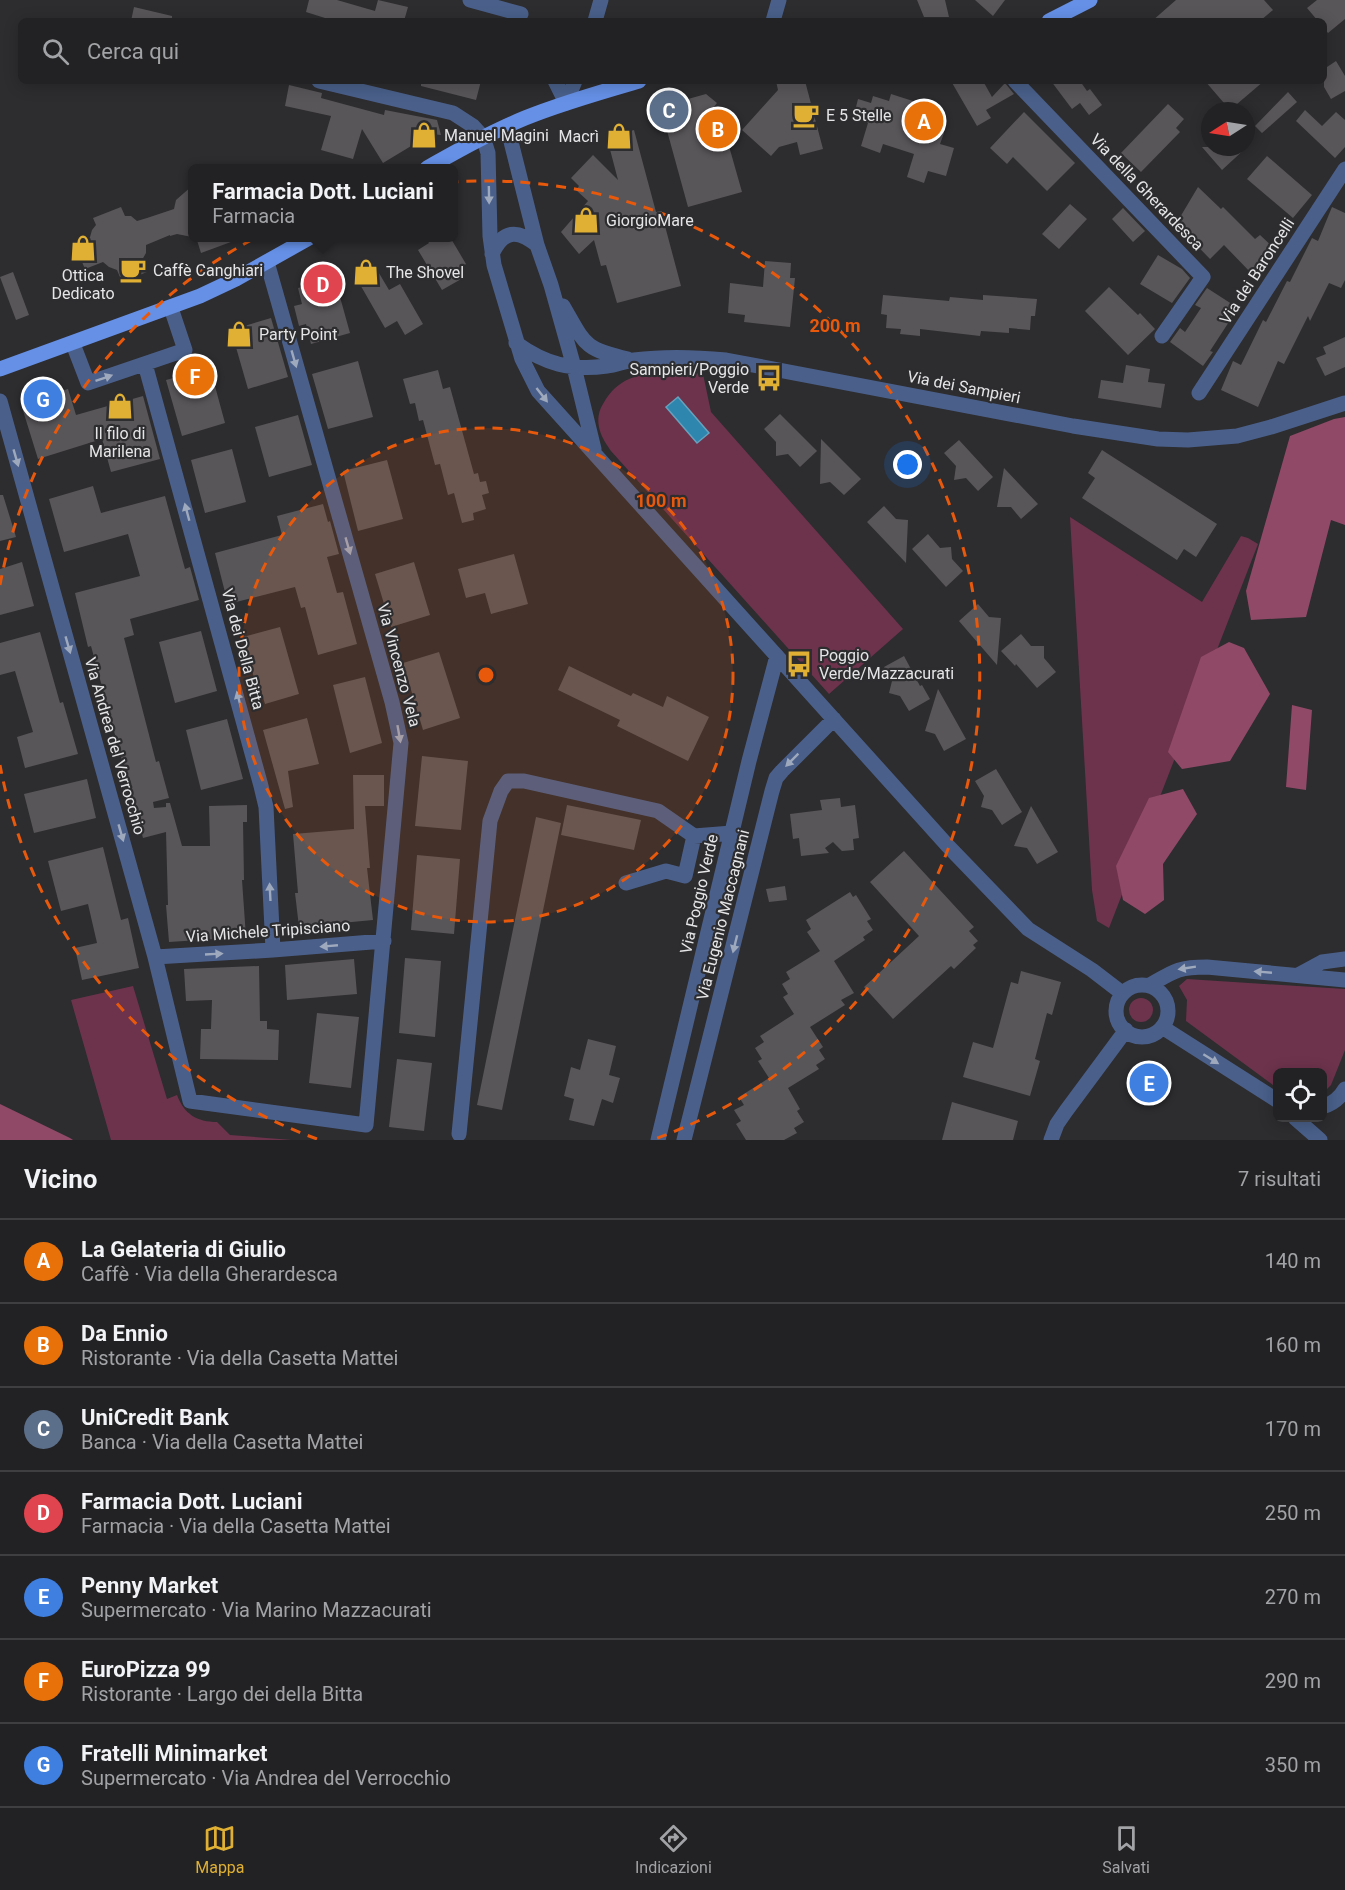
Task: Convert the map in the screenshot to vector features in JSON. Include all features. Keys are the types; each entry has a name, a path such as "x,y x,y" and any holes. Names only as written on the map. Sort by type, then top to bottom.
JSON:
{"main road":[{"path":"1055,18 1090,0"},
{"path":"434,164 507,126 566,103 629,84"},
{"path":"0,369 171,308 219,287 301,242"}],"street":[{"path":"470,0 524,12"},
{"path":"596,18 601,0"},
{"path":"774,18 778,0"},
{"path":"332,84 453,113 473,126 483,137 488,148 492,254 497,278 516,343 538,391 947,845 1023,924 1122,993"},
{"path":"556,84 566,103"},
{"path":"566,103 574,84"},
{"name":"Via della Gherardesca","path":"1019,84 1203,277 1162,336"},
{"path":"507,126 537,245 574,367 594,452"},
{"name":"Via dei Baroncelli","path":"1198,393 1345,169"},
{"path":"492,254 498,241 508,235 522,236 537,245"},
{"name":"Via Vincenzo Vela","path":"190,1101 366,1125 398,799 400,735 267,262"},
{"path":"551,285 587,345 600,352 631,360"},
{"path":"73,344 88,383 185,350 171,308"},
{"path":"516,343 542,359 574,367"},
{"name":"Via dei Sampieri","path":"574,367 608,366 631,360 682,357 726,360 1073,426 1158,439 1195,440 1237,436 1271,428 1345,404"},
{"name":"Via dei Della Bitta","path":"145,364 266,807 273,950"},
{"name":"Via Andrea del Verrocchio","path":"0,401 156,957 190,1101"},
{"name":"Via Poggio Verde","path":"658,1140 777,656"},
{"name":"Via Eugenio Maccagnani","path":"684,1140 776,778 834,719"},
{"path":"459,1134 490,821 501,791 508,781 524,781 658,812 694,836 732,833"},
{"path":"626,883 666,872 685,876 694,836"},
{"name":"Via Michele Tripisciano","path":"156,957 384,941"},
{"path":"1298,975 1322,962 1345,959"},
{"path":"1150,985 1166,1004 1167,1014 1162,1027 1157,1032 1137,1036 1126,1030 1119,1022 1116,1013 1117,1001 1122,993 1138,984 1150,985 1186,967 1341,980"},
{"path":"1162,1027 1273,1098"},
{"path":"1051,1140 1057,1124 1126,1030"},
{"path":"1327,1106 1339,1098 1345,1089"},
{"path":"1300,1122 1320,1140"}],"shaded area":[{"path":"666,370 703,374 711,412 903,629 829,694 611,451 602,436 598,424 599,413 615,388 638,376"},
{"path":"1345,417 1345,525 1331,520 1306,617 1251,620 1246,591 1290,436"},
{"path":"1070,517 1202,602 1241,536 1258,544 1109,928 1097,921 1092,890"},
{"path":"1229,642 1244,648 1270,694 1230,761 1182,769 1168,752 1201,657"},
{"path":"1292,705 1312,710 1306,790 1286,787"},
{"path":"1183,789 1197,814 1163,864 1164,900 1145,914 1123,900 1116,866 1149,798"},
{"path":"1187,979 1345,989 1345,1050 1331,1085 1327,1089 1327,1068 1273,1068 1273,1085 1186,1021 1187,1000 1179,986"},
{"path":"133,986 167,1099 177,1095 183,1107 192,1116 217,1122 230,1135 292,1140 111,1140 71,1000"},
{"path":"1141,998 1149,1002 1153,1010 1149,1018 1141,1022 1133,1018 1129,1010 1133,1002"},
{"path":"0,1104 70,1138 73,1140 0,1140"}],"water":[{"path":"678,397 709,433 697,443 666,407"}],"building":[{"path":"309,0 337,0 375,11 378,0 408,7 405,18 325,18 306,12"},
{"path":"917,0 945,0 949,17 924,17"},
{"path":"975,0 1005,0 993,16"},
{"path":"1176,0 1264,0 1273,10 1264,18 1155,18"},
{"path":"1317,0 1345,0 1345,19 1328,33 1327,18 1315,18 1307,8"},
{"path":"134,7 172,16 172,18 132,18"},
{"path":"1336,61 1345,76 1345,91 1331,99 1324,87 1324,84 1327,84 1327,67"},
{"path":"421,84 480,84 476,100 421,86"},
{"path":"777,84 806,84 823,149 800,155 797,142 779,147 771,156 742,130 778,90"},
{"path":"953,84 985,84 992,97 1006,84 1014,94 986,110 991,118 977,126"},
{"path":"1053,84 1082,84 1087,91 1090,89 1102,105 1089,115 1080,103 1072,109"},
{"path":"1208,84 1260,84 1239,102 1223,102"},
{"path":"289,85 322,93 321,98 384,115 385,110 437,120 441,135 431,134 383,163 362,129 353,159 321,150 331,116 285,106"},
{"path":"1288,92 1297,102 1262,133 1255,126"},
{"path":"706,94 717,103 713,108 720,114 716,119 723,125 742,192 688,207 666,127 656,124 652,109"},
{"path":"891,94 916,102 913,112 937,120 944,133 940,144 954,148 946,176 928,171 924,183 907,177 914,154 883,144 880,153 861,146 868,123 864,122 867,114 855,111 858,99 871,103 873,96 889,101"},
{"path":"1168,104 1184,119 1176,128 1180,132 1141,172 1121,153"},
{"path":"1305,110 1322,126 1336,112 1345,120 1345,147 1335,158 1296,121"},
{"path":"1024,112 1075,163 1047,191 1013,157 1007,164 990,148"},
{"path":"634,130 656,212 661,211 681,286 617,303 606,265 601,266 594,240 579,254 561,232 588,201 576,190 579,186 571,178 593,155 618,180 607,138"},
{"path":"1210,156 1237,156 1222,170"},
{"path":"1267,156 1312,195 1293,218 1247,179"},
{"path":"1198,187 1221,209 1223,207 1255,239 1260,235 1275,249 1265,259 1268,262 1254,276 1224,245 1210,259 1176,224"},
{"path":"188,190 188,236 170,235 146,245 146,253 142,260 147,272 122,282 117,270 103,262 85,269 74,243 90,237 96,225 93,218 121,207 125,216 131,216 137,221 174,209 176,200"},
{"path":"1070,204 1087,219 1059,249 1042,234"},
{"path":"1332,207 1345,213 1345,280 1341,288 1329,283 1310,321 1308,316 1284,364 1278,361 1258,407 1221,390 1233,361 1241,365 1263,320 1266,322 1287,281 1290,282 1312,238 1318,241"},
{"path":"1123,208 1145,231 1133,242 1112,219"},
{"path":"198,242 231,242 201,253"},
{"path":"453,242 466,264 458,269 463,278 442,290 418,250 429,243"},
{"path":"1158,255 1182,269 1190,278 1172,303 1140,284"},
{"path":"765,261 791,263 790,278 795,278 790,327 744,322 745,315 728,313 730,283 763,287"},
{"path":"373,263 389,290 400,284 423,324 405,335 397,321 385,328 354,274"},
{"path":"13,272 29,315 16,320 0,277"},
{"path":"335,279 350,333 311,344 306,324 299,326 294,306 302,304 298,288"},
{"path":"1109,287 1155,329 1128,355 1085,311"},
{"path":"1207,288 1238,308 1203,366 1170,342 1180,328 1185,332 1201,308 1195,305"},
{"path":"883,295 949,301 950,297 983,300 983,295 1037,299 1035,316 1031,316 1030,330 1009,328 1009,333 981,331 980,336 920,329 920,336 900,334 901,329 886,328 887,315 881,314"},
{"path":"271,318 288,377 248,389 231,330"},
{"path":"1345,337 1345,367 1325,376 1316,358 1326,354 1323,347"},
{"path":"358,361 373,417 328,429 312,374"},
{"path":"1126,365 1150,369 1148,382 1165,384 1161,408 1098,398 1101,380 1123,383"},
{"path":"210,368 225,423 182,436 166,380"},
{"path":"438,370 443,389 450,387 474,474 478,473 480,482 486,481 489,493 482,495 486,509 473,513 474,520 462,523 454,493 448,495 440,464 435,465 423,420 419,421 415,403 410,404 403,379"},
{"path":"68,389 76,415 143,396 160,459 111,472 102,439 38,459 21,404"},
{"path":"780,414 817,451 800,467 788,454 776,456 776,442 764,429"},
{"path":"298,415 312,465 269,477 255,427"},
{"path":"821,439 861,479 844,495 830,482 820,484"},
{"path":"959,440 993,477 978,491 966,478 954,480 956,466 944,453"},
{"path":"232,449 246,502 205,513 191,460"},
{"path":"1102,450 1217,524 1196,557 1184,549 1177,560 1082,498 1095,478 1088,473"},
{"path":"387,460 403,519 358,531 343,471"},
{"path":"1004,468 1038,504 1021,519 1011,507 997,507"},
{"path":"93,486 101,513 165,496 185,569 190,567 199,600 130,619 134,635 124,638 156,762 159,761 169,798 153,802 154,808 166,807 166,803 170,803 182,846 210,846 209,806 247,805 247,822 243,822 244,880 242,880 246,937 169,942 166,905 168,905 166,832 143,838 91,646 88,647 75,593 140,576 128,534 64,552 49,499"},
{"path":"0,495 3,495 16,537 0,541"},
{"path":"323,504 339,554 327,557 337,593 343,592 357,644 318,655 305,607 301,608 295,587 228,604 215,553 282,535 277,516"},
{"path":"884,506 896,519 908,520 906,563 867,522"},
{"path":"928,534 940,548 951,547 952,559 963,571 946,587 912,549"},
{"path":"514,554 528,604 491,614 485,593 466,598 458,569"},
{"path":"22,562 34,606 0,615 0,569"},
{"path":"414,562 430,615 391,627 375,574"},
{"path":"978,604 989,617 1001,618 997,665 959,621"},
{"path":"280,627 299,694 265,704 260,688 257,689 243,637"},
{"path":"201,631 217,691 175,703 159,642"},
{"path":"40,632 60,703 63,702 78,754 25,768 17,737 33,732 15,671 0,675 0,643"},
{"path":"1021,634 1031,646 1044,646 1044,658 1056,672 1037,688 1001,651"},
{"path":"439,652 460,718 423,730 403,663"},
{"path":"904,656 920,686 922,685 930,699 909,711 900,696 889,693 892,681 884,667"},
{"path":"569,666 631,696 633,693 663,707 667,696 709,717 688,761 617,726 620,720 558,690"},
{"path":"365,677 382,743 350,753 333,685"},
{"path":"938,689 966,739 944,751 935,734 925,731"},
{"path":"307,718 319,764 288,771 293,807 285,809 263,730"},
{"path":"227,719 243,779 201,790 186,730"},
{"path":"422,756 468,761 461,830 415,826"},
{"path":"996,769 1022,812 1002,825 992,810 981,807 984,796 975,781"},
{"path":"353,775 384,775 384,806 365,806 370,868 367,868 373,920 299,927 295,893 298,893 293,834 354,829"},
{"path":"87,779 96,818 34,833 24,794"},
{"path":"840,798 841,807 855,805 859,838 853,839 854,850 842,851 833,842 825,848 829,853 801,856 799,838 793,839 790,814 822,810 820,800"},
{"path":"567,805 641,820 634,850 561,835"},
{"path":"1031,806 1058,852 1037,864 1027,848 1014,846"},
{"path":"536,817 561,823 502,1110 477,1105"},
{"path":"103,847 121,920 128,918 139,968 82,980 75,948 97,943 88,904 61,911 48,861"},
{"path":"904,851 974,927 969,931 978,941 973,945 976,948 954,969 951,966 893,1019 864,987 919,936 870,882"},
{"path":"417,855 460,859 454,934 411,930"},
{"path":"785,886 787,900 769,902 766,889"},
{"path":"850,892 853,897 856,895 871,919 867,921 873,930 863,937 865,940 834,961 854,993 841,1000 845,1005 810,1027 823,1047 819,1050 825,1059 816,1065 819,1069 788,1088 800,1109 797,1111 804,1122 794,1128 797,1133 784,1140 746,1140 736,1124 741,1121 734,1110 744,1105 739,1097 769,1078 758,1061 762,1059 755,1048 764,1042 760,1036 794,1014 783,997 788,994 782,984 790,979 786,972 820,951 807,932 811,929 806,920"},
{"path":"405,958 441,961 435,1037 399,1033"},
{"path":"354,959 357,994 287,1000 285,965"},
{"path":"259,966 260,1021 267,1021 267,1029 279,1030 278,1060 200,1059 201,1029 211,1029 212,1000 186,1001 184,969"},
{"path":"1021,971 1061,982 1052,1015 1047,1013 1035,1059 1040,1061 1030,1096 963,1077 973,1042 993,1048 1011,982 1018,984"},
{"path":"317,1013 359,1017 351,1088 309,1083"},
{"path":"588,1039 616,1046 609,1075 620,1078 613,1103 602,1099 594,1126 569,1120 574,1099 564,1096 571,1067 580,1070"},
{"path":"397,1059 432,1063 424,1131 389,1127"},
{"path":"952,1102 1018,1121 1013,1140 942,1140"}],"place":[{"name":"UniCredit Bank","path":"669,110"},
{"name":"E 5 Stelle","path":"806,115"},
{"name":"La Gelateria di Giulio","path":"924,121"},
{"name":"Da Ennio","path":"718,129"},
{"name":"Manuel Magini","path":"424,135"},
{"name":"Macrì","path":"619,136"},
{"name":"GiorgioMare","path":"586,220"},
{"name":"Ottica Dedicato","path":"83,248"},
{"name":"Caffè Canghiari","path":"133,270"},
{"name":"The Shovel","path":"366,272"},
{"name":"Farmacia Dott. Luciani","path":"323,284"},
{"name":"Party Point","path":"239,334"},
{"name":"EuroPizza 99","path":"195,376"},
{"name":"Sampieri/Poggio Verde","path":"769,378"},
{"name":"Fratelli Minimarket","path":"43,399"},
{"name":"Il filo di Marilena","path":"120,406"},
{"name":"Poggio Verde/Mazzacurati","path":"799,664"},
{"name":"Penny Market","path":"1149,1083"}]}
